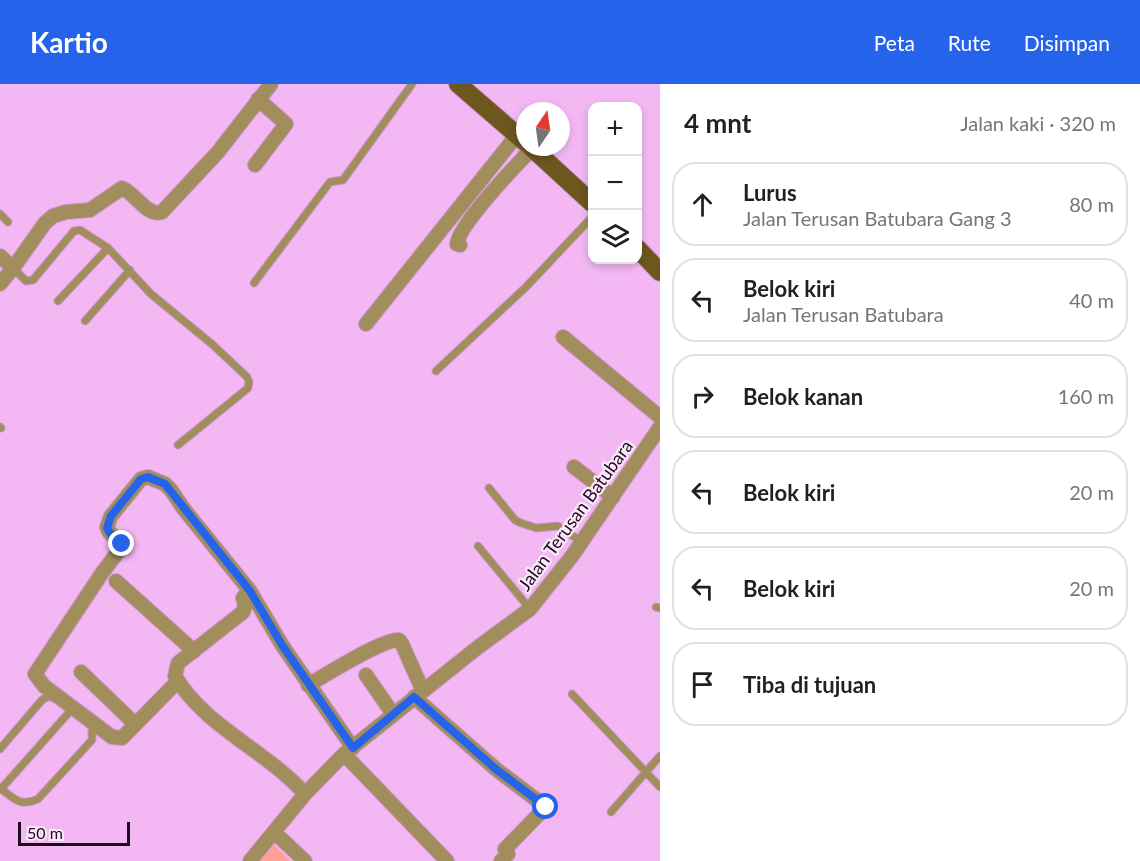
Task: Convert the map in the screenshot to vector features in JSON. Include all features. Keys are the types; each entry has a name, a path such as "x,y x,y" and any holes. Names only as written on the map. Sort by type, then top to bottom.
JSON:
{"main road":[{"path":"458,84 516,135"},
{"path":"539,156 588,199"},
{"path":"642,253 660,272"}],"street":[{"path":"0,284 52,216 90,210 120,188 125,189 152,212 157,214 162,212 218,152 271,84"},
{"path":"255,165 286,124 258,99"},
{"path":"366,324 516,155"},
{"path":"460,245 457,244 458,239 469,222 507,175 519,156"},
{"path":"0,256 13,268"},
{"path":"563,337 660,417"},
{"name":"Jalan Terusan Batubara","path":"250,861 305,794 348,751 418,694 530,609 582,542 660,427"},
{"path":"574,467 613,497"},
{"path":"178,681 122,738 112,738 44,686 35,674 121,548 122,544 109,532 108,522 141,479 148,477 165,484 249,590 348,751 447,861"},
{"path":"116,581 194,651"},
{"path":"249,590 243,598 246,606 243,612 176,667 175,676 195,701 229,732 289,776 305,794"},
{"path":"308,685 376,647 394,639 399,640 418,694 497,770 546,807 505,849 508,854 501,861"},
{"path":"81,672 135,724"},
{"path":"366,675 393,714"},
{"path":"274,832 305,861"}],"lane":[{"path":"254,283 330,182 343,180 412,84"},
{"path":"0,214 8,222"},
{"path":"436,371 526,288 588,221"},
{"path":"13,268 26,281 33,280 75,230 81,231 108,248 151,294 248,377 248,388 178,445"},
{"path":"58,301 108,248"},
{"path":"85,321 130,270"},
{"path":"489,488 515,520 530,527 563,528 582,542"},
{"path":"478,546 530,609"},
{"path":"572,694 660,787"},
{"path":"0,749 42,700 50,696 72,709 92,726 92,740 38,799 28,803 18,802 1,789 72,709"},
{"path":"611,812 660,756"}],"shaded area":[{"path":"273,844 291,861 260,861"}],"route":[{"path":"122,544 107,528 111,516 141,479 148,477 165,484 250,591 308,685 353,748 414,697 497,770 546,807"}]}
